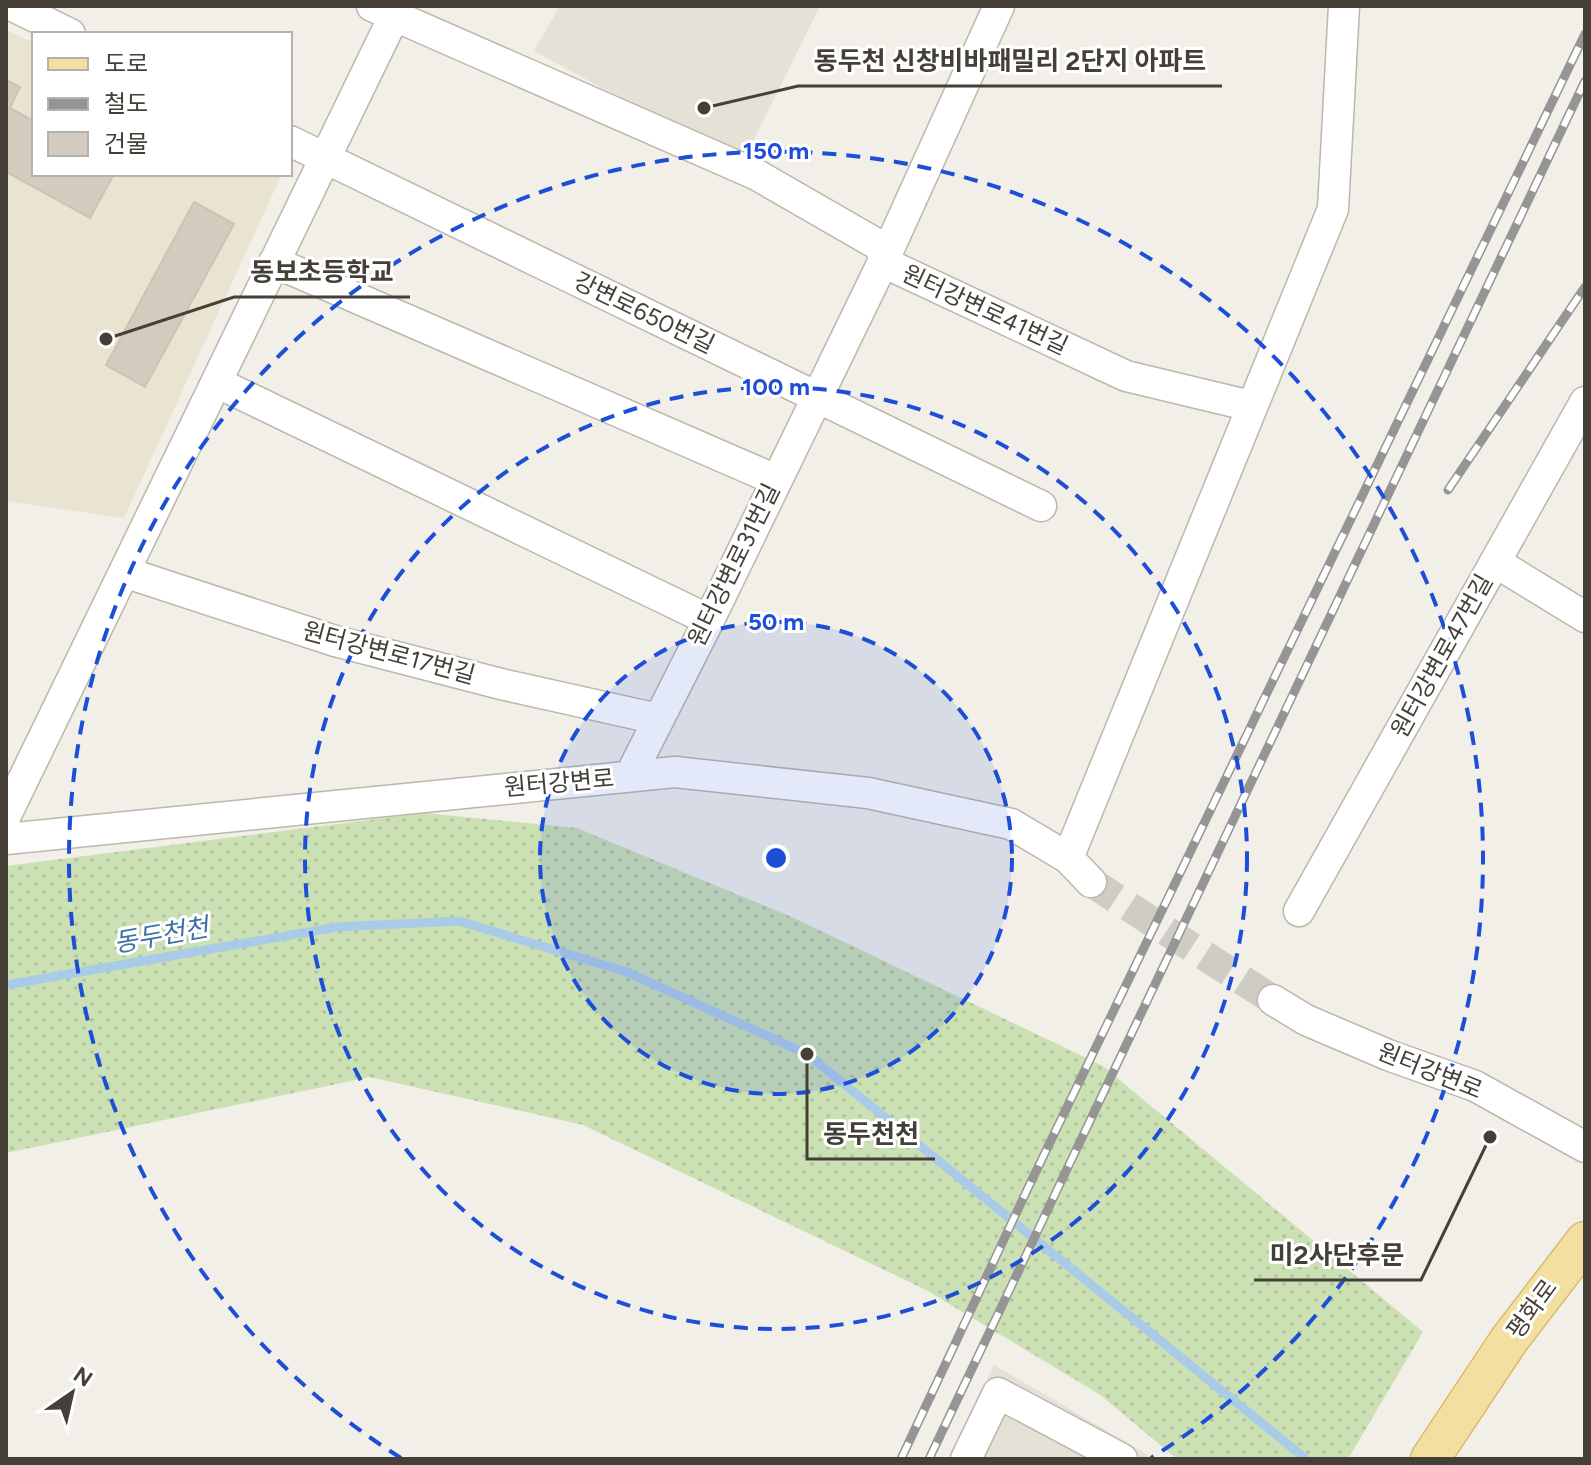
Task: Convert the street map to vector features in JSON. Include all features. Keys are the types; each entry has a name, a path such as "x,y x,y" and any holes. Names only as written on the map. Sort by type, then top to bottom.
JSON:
{"main road":[{"name":"평화로","path":"1430,1459 1483,1380 1585,1241"}],"street":[{"path":"13,6 66,32"},
{"name":"원터강변로31번길","path":"630,776 883,262 999,6"},
{"path":"1068,858 1333,209 1344,6"},
{"path":"6,815 325,158 388,10"},
{"name":"원터강변로41번길","path":"388,10 757,175 882,247 883,262 1126,376 1251,406"},
{"name":"강변로650번길","path":"292,142 1041,506"},
{"path":"274,262 776,480"},
{"path":"218,383 709,620"},
{"name":"원터강변로47번길","path":"1299,911 1585,402"},
{"path":"1495,562 1585,617"},
{"name":"원터강변로17번길","path":"124,572 335,641 501,684 658,719"},
{"name":"원터강변로","path":"6,839 675,772 868,793 1011,824 1068,858 1091,882"},
{"name":"원터강변로","path":"1273,1000 1306,1020 1374,1049 1475,1086 1585,1147"},
{"path":"966,1459 998,1393 1122,1459"}],"shaded area":[{"path":"560,6 820,6 742,164 534,51"},
{"path":"6,30 32,42 32,176 281,176 124,518 6,501"},
{"path":"994,1365 1143,1452 1152,1459 949,1459"}],"green space":[{"path":"424,813 577,828 792,917 1103,1066 1423,1332 1348,1459 1177,1459 1099,1394 926,1290 583,1125 370,1077 6,1153 6,866"}],"building":[{"path":"6,80 20,87 10,108 32,120 32,176 113,176 90,218 6,172"},
{"path":"194,202 234,224 145,387 106,365"}],"waterway":[{"name":"동두천천","path":"6,985 337,927 459,921 627,972 807,1054 1306,1459"}],"tunnel":[{"path":"1091,882 1273,1000"}],"railway":[{"path":"901,1459 1028,1188 1585,34"},
{"path":"929,1459 1585,81"},
{"path":"1448,490 1585,287"}],"place":[{"name":"동두천 신창비바패밀리 2단지 아파트","path":"704,108"},
{"name":"동보초등학교","path":"106,339"},
{"name":"동두천천","path":"807,1054"},
{"name":"미2사단후문","path":"1490,1137"}]}
